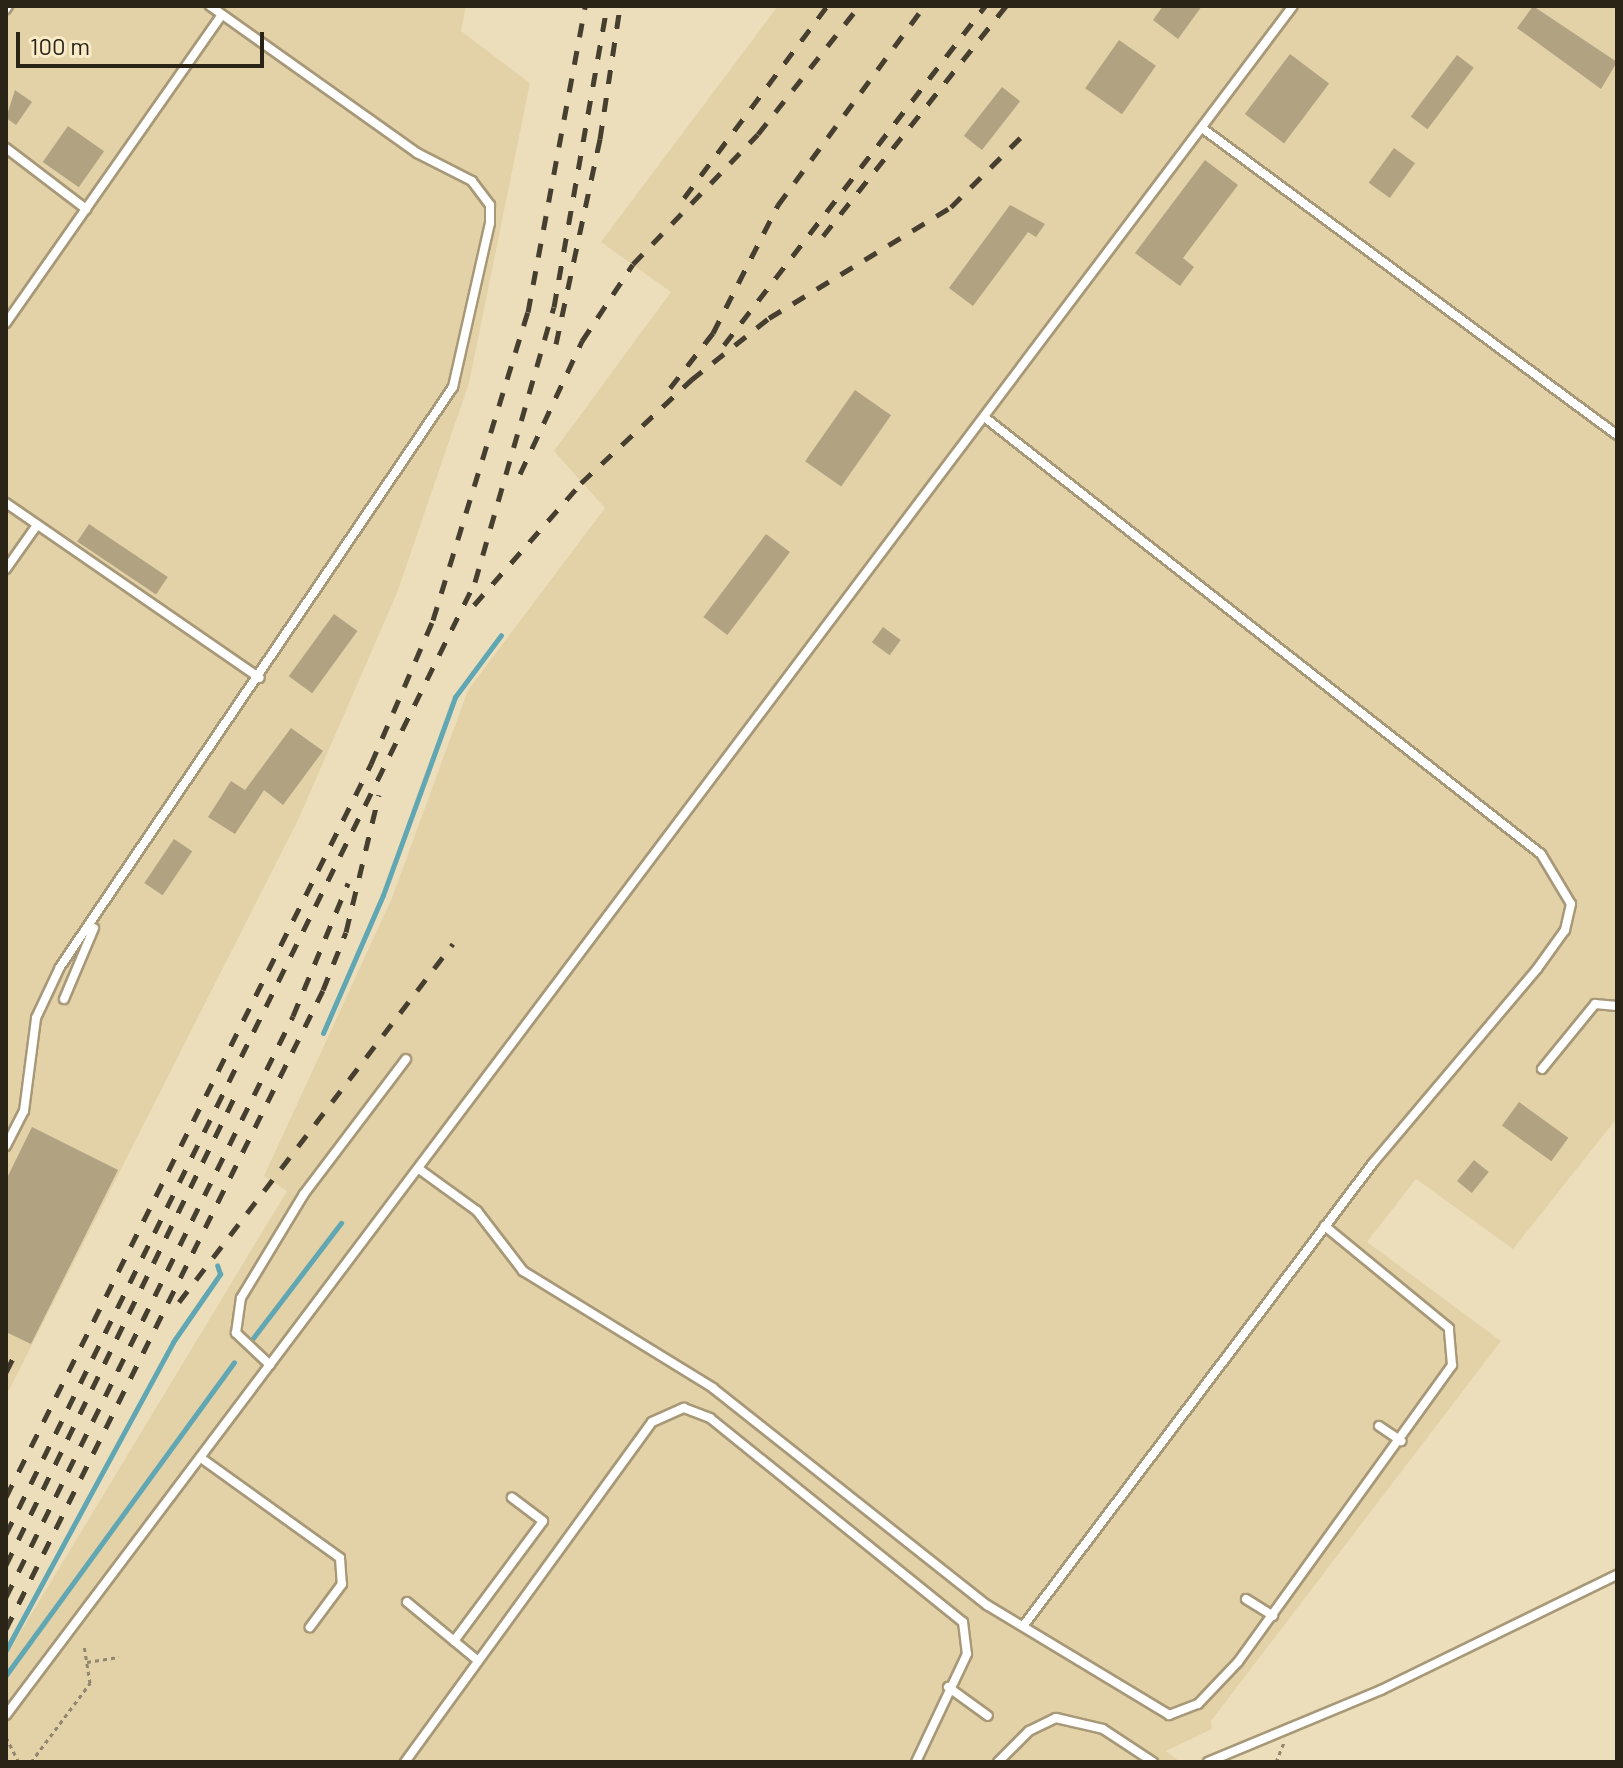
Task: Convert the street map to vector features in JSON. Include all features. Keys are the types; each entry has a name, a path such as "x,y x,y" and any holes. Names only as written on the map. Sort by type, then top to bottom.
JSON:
{"lane":[{"path":"6,1146 24,1111 43,997 453,387 490,205 472,181 417,153 210,6"},
{"path":"6,1715 988,420 1293,6"},
{"path":"6,323 222,15"},
{"path":"1202,128 1617,435"},
{"path":"6,148 86,209"},
{"path":"988,420 1541,854 1571,904 1565,930 1537,969 1325,1226 1024,1625"},
{"path":"6,503 260,678"},
{"path":"6,569 37,525"},
{"path":"64,999 99,916"},
{"path":"1542,1069 1595,1004 1617,1006"},
{"path":"270,1365 236,1333 241,1298 304,1194 406,1059"},
{"path":"419,1169 477,1211 523,1271 713,1388 885,1528 1024,1625 1169,1715 1209,1694 1273,1616 1446,1379 1455,1355 1453,1335 1325,1226"},
{"path":"405,1762 652,1422 684,1408 710,1418 958,1616 968,1648 916,1762"},
{"path":"1379,1426 1401,1441"},
{"path":"201,1458 340,1558 342,1584 310,1627"},
{"path":"454,1641 543,1521 512,1498"},
{"path":"1208,1762 1287,1731 1617,1575"},
{"path":"1246,1599 1273,1616"},
{"path":"407,1602 477,1660"},
{"path":"948,1687 988,1716"},
{"path":"998,1762 1029,1731 1056,1718 1103,1729 1153,1762"}],"path":[{"path":"31,1762 90,1683 84,1647"},
{"path":"87,1662 119,1657"},
{"path":"1276,1762 1287,1731"},
{"path":"6,1737 19,1762"}],"shaded area":[{"path":"6,6 466,6 461,31 530,83 469,383 397,593 299,818 6,1396"},
{"path":"778,6 1617,6 1617,1118 1513,1249 1416,1179 1367,1242 1501,1341 1211,1721 1212,1729 1166,1751 1180,1762 6,1762 6,1656 287,1191 264,1176 392,898 468,690 605,508 554,451 671,292 601,242"}],"building":[{"path":"1163,6 1202,6 1178,39 1153,20"},
{"path":"1533,6 1617,62 1601,89 1517,28"},
{"path":"1119,40 1156,66 1122,114 1085,88"},
{"path":"1290,54 1329,83 1284,143 1245,114"},
{"path":"1457,55 1474,68 1427,129 1411,116"},
{"path":"1002,87 1020,101 982,150 964,136"},
{"path":"15,90 32,102 16,125 6,118"},
{"path":"68,126 104,151 79,187 43,162"},
{"path":"1394,148 1415,163 1390,198 1369,183"},
{"path":"1205,160 1238,185 1183,258 1194,267 1180,286 1135,253"},
{"path":"1010,205 1045,224 1036,237 1028,232 973,306 949,288"},
{"path":"855,390 891,415 841,487 805,461"},
{"path":"89,524 168,577 156,595 77,541"},
{"path":"766,534 790,552 727,635 703,617"},
{"path":"334,614 357,631 312,693 289,676"},
{"path":"883,627 901,640 890,655 872,642"},
{"path":"291,728 323,751 283,805 264,790 235,834 208,817 231,781 245,790"},
{"path":"174,839 192,851 163,895 144,883"},
{"path":"1519,1102 1568,1138 1551,1161 1502,1125"},
{"path":"32,1127 118,1170 31,1344 6,1332 6,1180"},
{"path":"1474,1160 1489,1172 1472,1193 1457,1181"}],"waterway":[{"path":"323,1033 383,895 455,697 501,635"},
{"path":"253,1338 341,1223"},
{"path":"6,1650 173,1342 220,1274 217,1265"},
{"path":"6,1675 234,1362"}],"railway":[{"path":"6,1497 371,764 433,620 528,312 585,6"},
{"path":"6,1534 475,582 554,307 607,6"},
{"path":"556,344 600,139 620,6"},
{"path":"684,198 827,6"},
{"path":"520,474 582,341 633,264 758,134 859,6"},
{"path":"670,388 713,333 778,205 924,6"},
{"path":"724,345 985,6"},
{"path":"823,236 1006,6"},
{"path":"474,605 581,483 691,380 769,318 951,207 1023,135"},
{"path":"6,1629 323,990 346,932 379,795"},
{"path":"6,1597 293,1016 348,883"},
{"path":"179,1302 453,944"},
{"path":"6,1565 236,1094"},
{"path":"6,1372 18,1348"}]}
